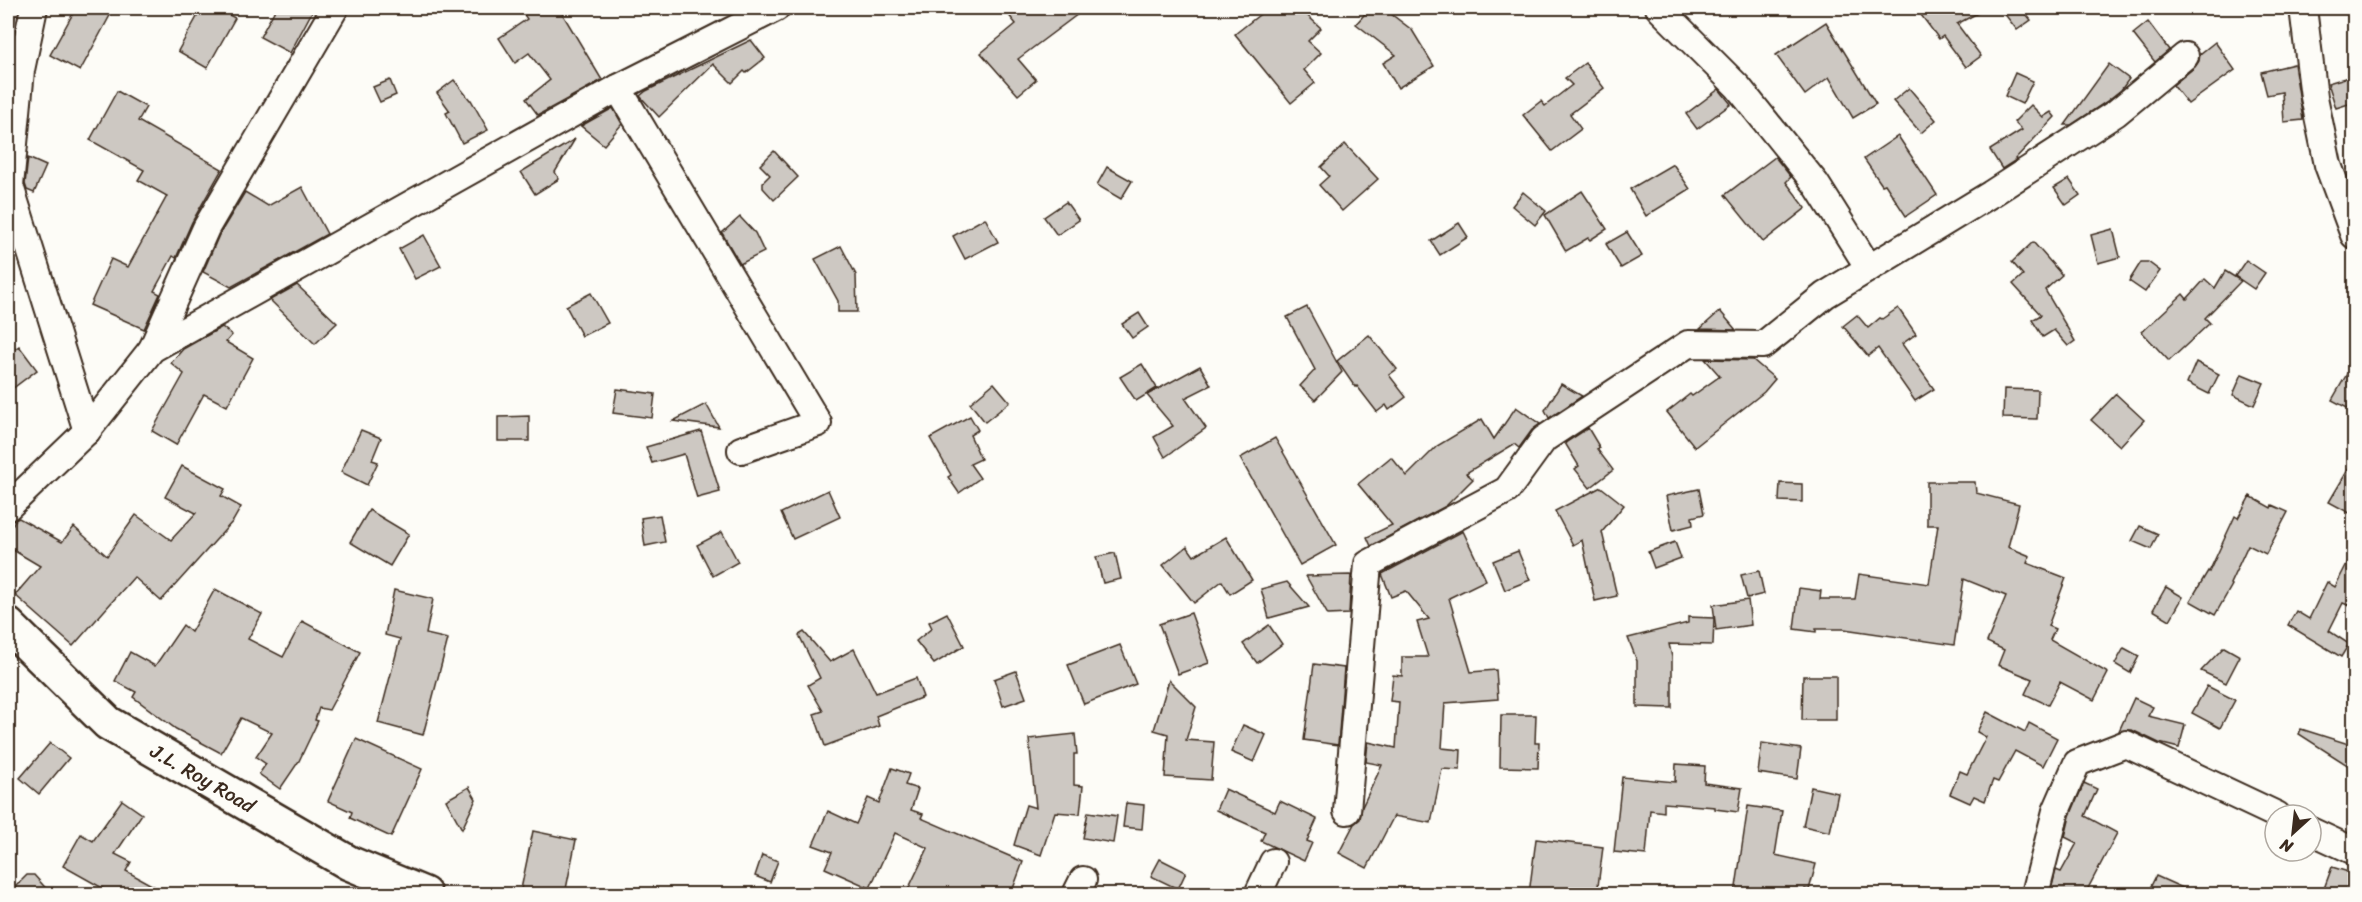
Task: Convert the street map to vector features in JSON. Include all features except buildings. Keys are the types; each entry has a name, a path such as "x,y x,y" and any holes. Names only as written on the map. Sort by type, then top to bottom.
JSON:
{"main road":[{"name":"J.L. Roy Road","path":"8,625 108,723 349,863 424,894"}],"street":[{"path":"34,8 21,70 10,186 87,431"},
{"path":"8,507 87,431 153,349 206,228 335,8"},
{"path":"153,349 618,88 776,8"},
{"path":"1659,8 1738,87 1809,175 1869,268"},
{"path":"2303,8 2314,97 2328,165 2355,235"},
{"path":"1347,811 1368,564 1507,490 1544,439 1688,344 1763,345 1825,294 1991,194 2116,113 2185,56"},
{"path":"618,88 818,423 741,450"},
{"path":"2035,894 2056,811 2077,763 2126,744 2263,808"},
{"path":"2323,836 2355,851"},
{"path":"1258,894 1273,862"}]}
